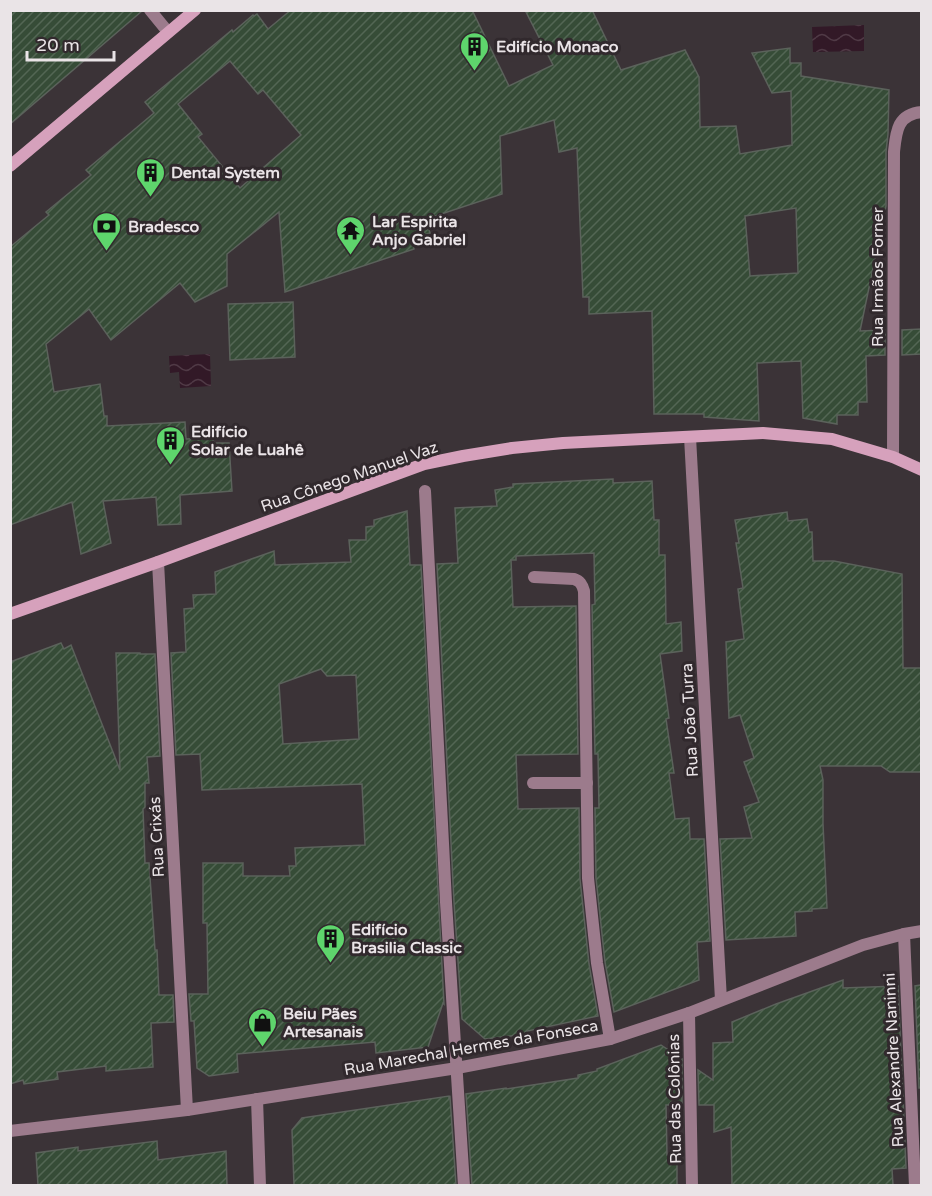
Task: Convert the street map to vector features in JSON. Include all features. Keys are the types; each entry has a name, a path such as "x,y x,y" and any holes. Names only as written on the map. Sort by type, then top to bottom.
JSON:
{"street":[{"path":"150,10 168,32"},
{"path":"10,166 195,10"},
{"name":"Rua Irmãos Forner","path":"893,457 894,152 896,134 902,120 912,113 921,112"},
{"name":"Rua Cônego Manuel Vaz","path":"10,614 424,464 512,448 564,443 763,433 832,439 893,457 921,470"},
{"name":"Rua João Turra","path":"690,437 721,1000"},
{"path":"425,491 446,902 464,1185"},
{"name":"Rua Crixás","path":"158,562 186,1110"},
{"path":"534,577 574,579 579,581 584,591 588,878 597,963 610,1039"},
{"path":"532,783 587,783"},
{"name":"Rua Marechal Hermes da Fonseca","path":"10,1131 186,1110 457,1068 610,1039 689,1013 862,945 921,931"},
{"name":"Rua Alexandre Naninni","path":"904,934 915,1185"},
{"name":"Rua das Colônias","path":"689,1013 692,1185"},
{"path":"257,1099 260,1185"}],"water":[{"path":"864,25 864,51 813,52 812,27"},
{"path":"210,354 211,386 180,388 179,372 170,373 169,356"}],"building":[{"path":"10,10 142,10 142,11 10,124"},
{"path":"291,10 472,10 509,86 553,65 525,10 592,10 621,70 685,50 699,77 700,127 736,126 740,154 792,145 791,91 772,93 752,53 790,48 790,63 801,63 801,76 889,90 886,206 860,331 885,330 885,355 866,356 867,402 858,402 858,415 837,415 837,424 803,418 801,361 757,363 759,421 704,417 704,414 654,414 652,311 589,314 589,297 583,297 577,148 559,152 554,120 500,136 502,194 426,219 430,233 412,239 414,249 285,292 279,212 227,254 227,286 195,302 180,283 111,340 89,309 46,344 54,392 100,384 107,426 185,422 186,439 211,438 215,443 229,443 232,491 180,495 181,524 158,525 156,497 103,501 111,543 81,554 72,502 10,525 10,247 49,215 46,212 91,175 86,170 154,113 145,102 253,15 257,14 268,29","holes":["230,61 258,94 263,90 301,135 240,188 198,137 202,134 178,104","796,208 798,273 750,276 745,216"]},
{"path":"293,302 295,357 230,360 228,304"},
{"path":"921,329 921,354 902,355 902,330"},
{"path":"613,479 613,483 652,481 654,520 659,520 659,555 665,555 666,624 681,622 682,651 660,654 674,773 669,773 675,819 689,818 690,839 704,839 710,941 697,942 699,980 614,1012 605,962 596,878 595,808 599,808 598,754 595,754 592,605 595,604 594,553 516,556 516,560 511,560 513,607 576,606 578,754 516,755 518,809 579,808 580,879 589,964 598,1016 527,1031 527,1034 485,1039 462,1019 437,564 458,563 455,508 497,506 495,490 513,487 513,484"},
{"path":"407,511 410,565 421,565 444,1004 428,1047 376,1053 375,1042 237,1054 238,1072 209,1076 197,1068 194,1021 191,1021 189,994 208,994 207,923 203,923 203,863 243,863 243,876 290,876 289,866 296,866 295,848 365,845 362,784 202,790 200,754 176,755 171,653 186,652 184,609 194,608 193,595 216,594 215,572 274,551 275,565 351,562 349,540 366,540 366,527 374,526 374,520","holes":["321,669 327,676 356,675 359,739 283,744 279,684"]},
{"path":"787,512 788,521 807,519 809,532 812,532 813,561 834,561 902,574 903,668 921,668 921,772 890,772 881,766 820,766 823,780 827,908 795,912 796,936 726,940 720,839 752,838 744,807 759,802 744,762 754,758 740,715 729,718 726,642 744,639 738,589 743,588 735,520"},
{"path":"61,643 64,649 71,645 120,770 116,653 155,654 160,756 147,757 149,783 145,783 145,807 143,809 145,863 149,863 159,995 173,995 174,1022 151,1023 153,1067 106,1071 106,1066 57,1072 58,1079 24,1084 23,1080 10,1084 10,662"},
{"path":"843,980 843,988 898,986 906,1168 892,1169 893,1185 732,1185 731,1127 714,1132 714,1105 699,1105 698,1070 713,1080 713,1043 733,1042 732,1022"},
{"path":"921,985 921,1088 919,1088 915,986"},
{"path":"661,1045 682,1059 682,1105 666,1105 667,1155 677,1155 677,1185 472,1185 466,1094 578,1078 578,1075 597,1071 597,1069"},
{"path":"449,1096 456,1185 294,1185 292,1130 302,1118"},
{"path":"157,1141 158,1160 226,1151 227,1185 38,1185 36,1153 78,1147 78,1151"}],"place":[{"name":"Edifício Monaco","path":"475,72"},
{"name":"Dental System","path":"150,198"},
{"name":"Bradesco","path":"107,252"},
{"name":"Lar Espirita Anjo Gabriel","path":"351,256"},
{"name":"Edifício Solar de Luahê","path":"170,466"},
{"name":"Edifício Brasilia Classic","path":"330,964"},
{"name":"Beiu Pães Artesanais","path":"262,1048"}]}
